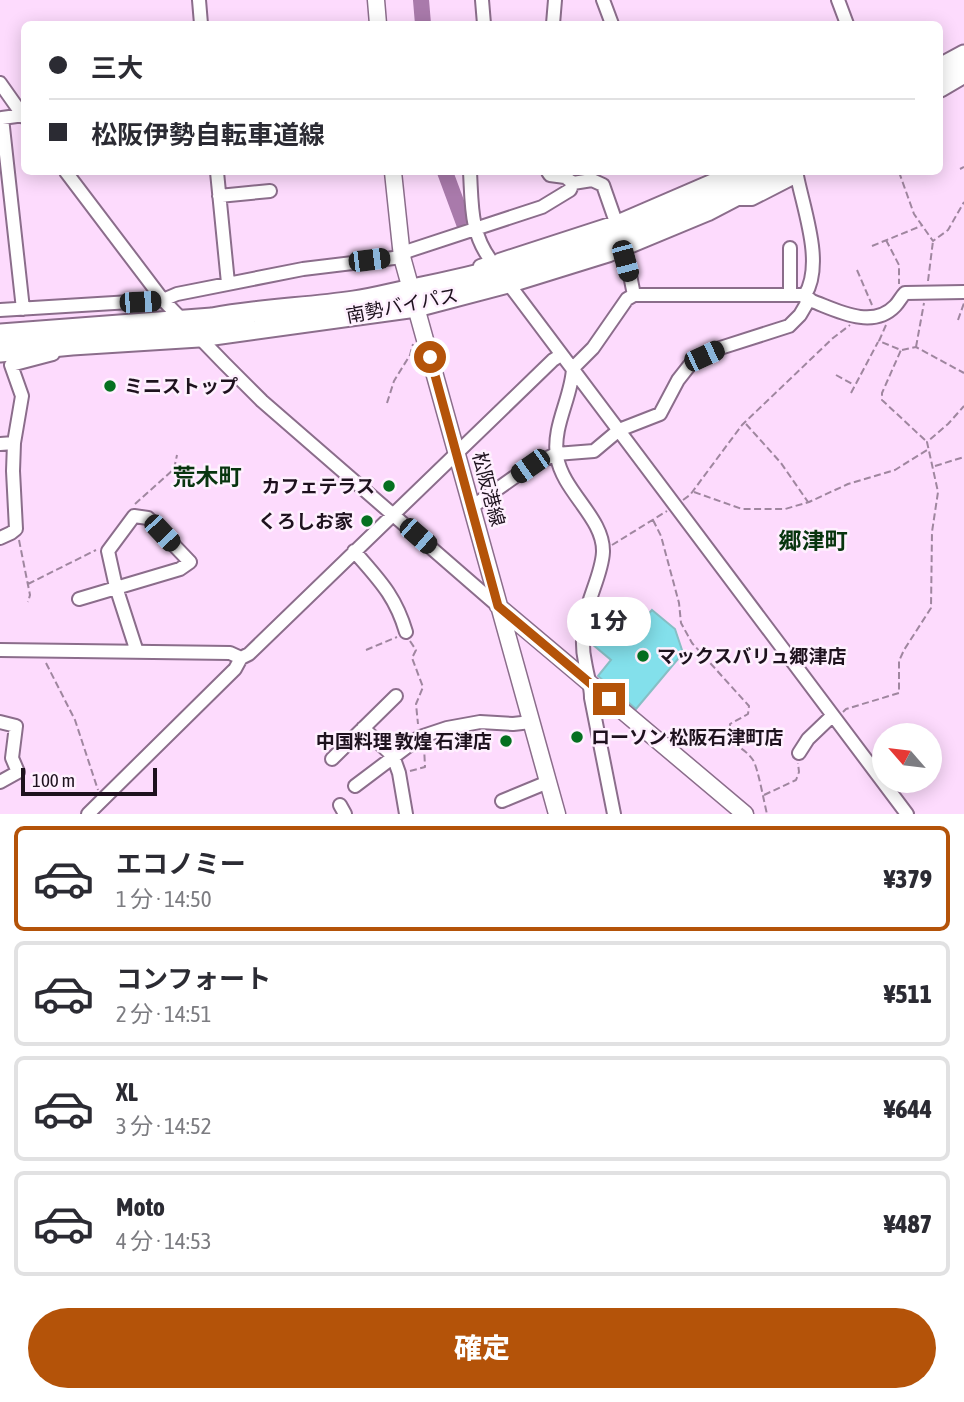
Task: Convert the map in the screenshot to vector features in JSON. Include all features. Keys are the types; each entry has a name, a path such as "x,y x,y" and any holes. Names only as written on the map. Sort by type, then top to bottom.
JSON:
{"highway":[{"path":"943,66 964,55"},
{"path":"943,85 964,73"},
{"name":"南勢バイパス","path":"4,361 72,345 199,337 508,283 608,252 619,233 745,175"},
{"name":"南勢バイパス","path":"0,334 212,318 356,301 413,298 462,279 619,233 707,211 776,175"}],"main road":[{"path":"376,0 378,21"},
{"name":"松阪港線","path":"393,175 402,257 557,814"},
{"path":"498,606 746,814"}],"street":[{"path":"199,0 201,21"},
{"path":"482,0 484,21"},
{"path":"554,21 555,0"},
{"path":"603,0 611,21"},
{"path":"838,0 846,21"},
{"path":"943,56 964,45"},
{"path":"0,83 21,112"},
{"path":"21,116 1,118 5,195 23,309"},
{"path":"68,175 163,300 262,401 498,606"},
{"path":"217,175 228,283"},
{"path":"470,175 474,228 492,262"},
{"path":"550,175 565,177 573,183"},
{"path":"462,279 461,272 492,262 619,233 726,175"},
{"path":"0,310 163,300 177,294 303,269 402,257 408,251 542,207 570,190 573,183 593,176 603,185 619,233 634,295"},
{"path":"472,507 530,466 556,454 594,451 619,430 660,414 678,380 689,366 704,356 789,326 800,315 807,303 806,295 815,266 797,176 752,199 729,199"},
{"path":"219,195 270,191"},
{"path":"790,247 790,295"},
{"path":"508,283 907,814"},
{"path":"614,814 591,698 591,683 584,661 585,619 603,551 598,528 568,486 556,454 561,414 573,368 593,348 627,299 634,295 806,295 812,300 859,318 891,309 905,293 964,292"},
{"path":"88,814 103,808 235,669 241,658 249,654 457,451 561,355"},
{"path":"0,538 16,529 7,471 15,443 22,396 4,361"},
{"path":"0,443 15,443"},
{"path":"79,599 116,587 180,569 190,562 148,518 134,516 108,551 116,587 137,652"},
{"path":"354,551 398,607 406,632"},
{"path":"0,650 230,653 241,658"},
{"path":"332,759 396,696"},
{"path":"799,753 808,739 834,717"},
{"path":"0,722 16,726 6,759 18,772 0,782"},
{"path":"355,786 420,737 447,728 480,722 531,722"},
{"path":"363,728 393,756 406,814"},
{"path":"502,801 548,782"}],"path":[{"path":"960,169 964,167"},
{"path":"900,175 914,214 933,241 948,230 964,202"},
{"path":"872,246 922,226"},
{"path":"886,240 899,265 900,289 905,293"},
{"path":"857,270 874,309 873,316"},
{"path":"958,320 964,302"},
{"path":"851,394 879,341 891,309"},
{"path":"603,551 693,491 745,423 833,338 859,318"},
{"path":"387,403 394,381 410,355 415,338 424,334"},
{"path":"879,341 901,350 916,347 964,373"},
{"path":"834,717 846,709 899,693 899,661 931,608 932,533 938,492 934,466 927,450 927,442 882,400 882,393 901,350"},
{"path":"836,375 855,385"},
{"path":"927,442 964,406"},
{"path":"745,423 809,502"},
{"path":"693,491 742,509 785,509 809,502 848,484 895,470 927,450"},
{"path":"133,506 174,469 177,455"},
{"path":"934,466 964,457"},
{"path":"653,519 661,536 681,623 692,643 749,706 748,714 730,724 730,737 736,746 753,760 767,814"},
{"path":"16,529 30,595 28,602"},
{"path":"28,584 99,549"},
{"path":"366,650 406,632 416,650 412,658 423,687 416,704 425,767 399,774"},
{"path":"40,651 75,720 103,808"},
{"path":"763,796 796,780 799,753"}],"building":[{"name":"マックスバリュ郷津店","path":"652,610 675,629 683,653 636,709 598,676 611,660 592,644 592,636 610,616 630,634"}],"waterway":[{"path":"421,0 423,21"},
{"path":"446,175 465,226"}],"place":[{"name":"ミニストップ","path":"110,386"},
{"name":"カフェテラス","path":"389,486"},
{"name":"くろしお家","path":"367,521"},
{"name":"マックスバリュ郷津店","path":"643,656"},
{"name":"ローソン 松阪石津町店","path":"577,737"},
{"name":"中国料理 敦煌 石津店","path":"506,741"}],"district":[{"name":"荒木町","path":"207,477"},
{"name":"郷津町","path":"813,541"}],"route":[{"path":"430,357 498,606 609,699"}]}
